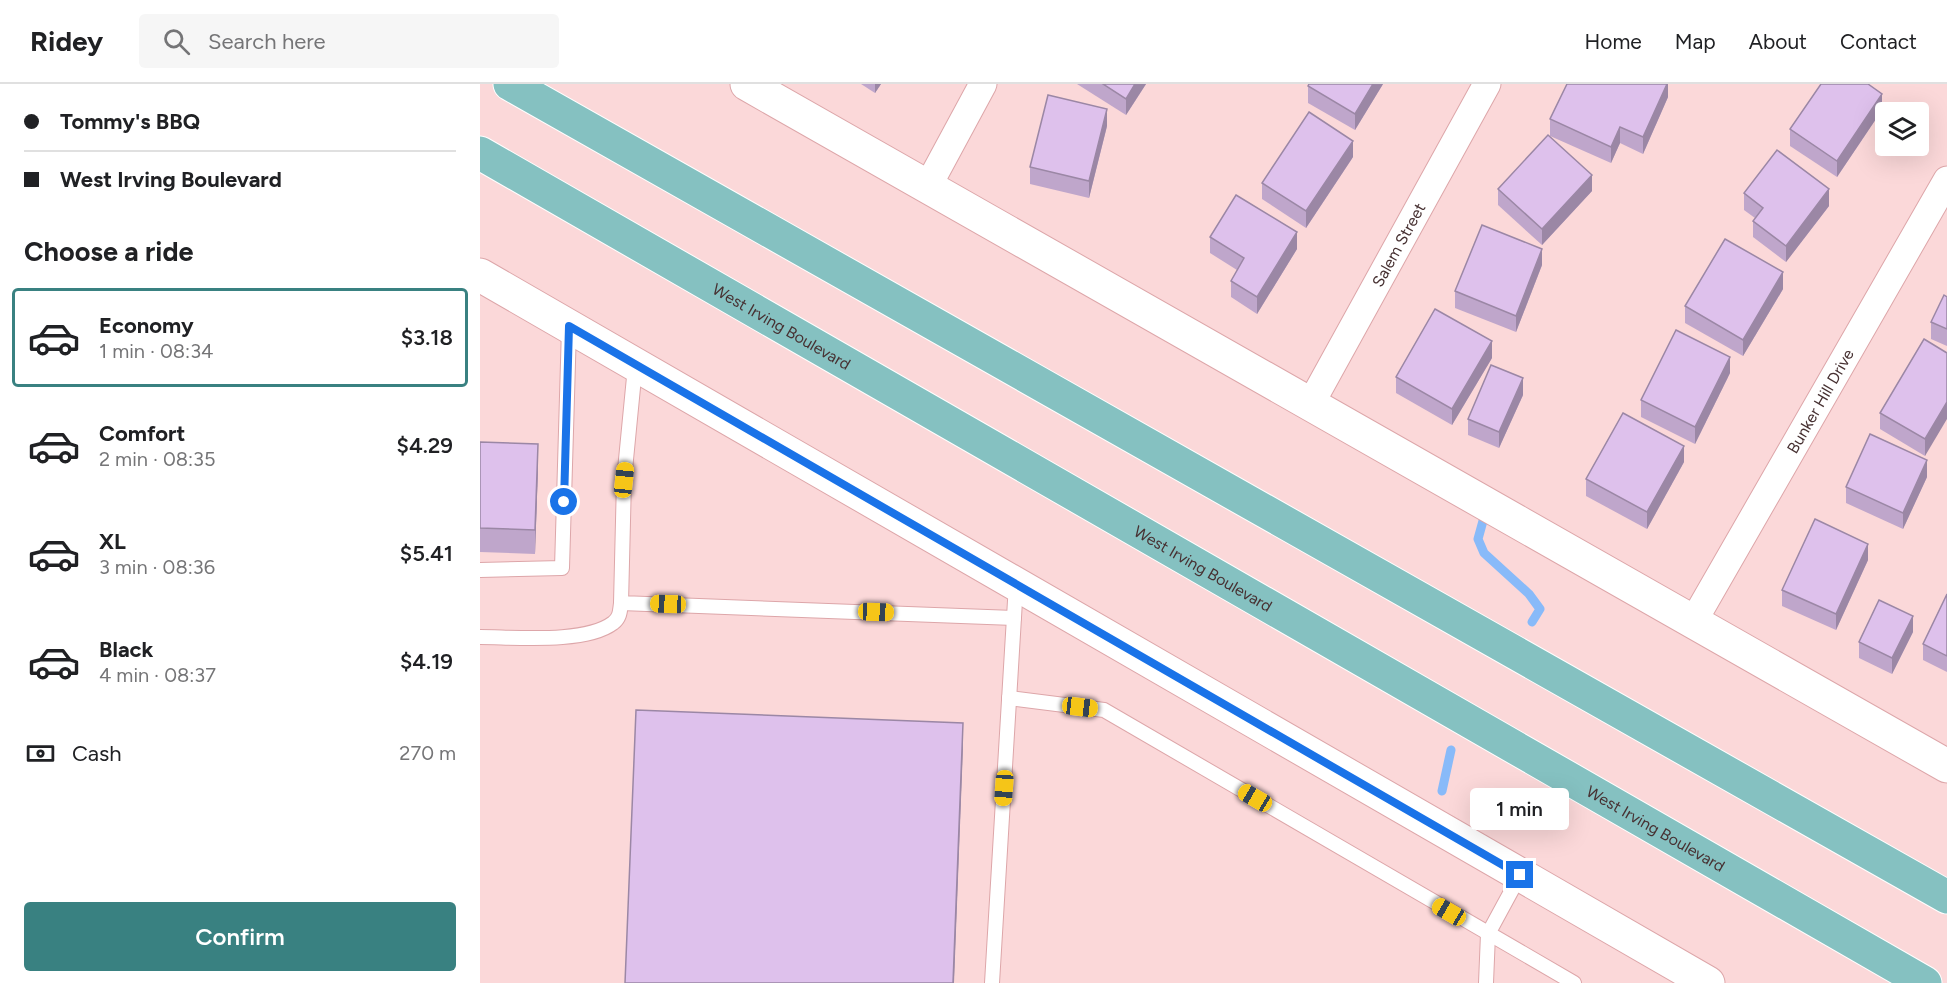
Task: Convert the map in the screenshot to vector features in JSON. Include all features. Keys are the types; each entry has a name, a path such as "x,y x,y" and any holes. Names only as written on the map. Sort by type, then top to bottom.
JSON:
{"main road":[{"path":"510,84 1947,897"},
{"name":"West Irving Boulevard","path":"480,153 1926,983"}],"street":[{"path":"747,84 1947,765"},
{"path":"928,186 983,84"},
{"name":"Salem Street","path":"1310,405 1487,84"},
{"name":"Bunker Hill Drive","path":"1693,622 1947,180"},
{"path":"480,275 1708,983"}],"lane":[{"path":"480,570 562,568 569,326"},
{"path":"480,637 558,637 592,633 613,623 620,615 624,480 635,364"},
{"path":"992,983 1016,584"},
{"path":"621,603 1014,618"},
{"path":"1009,698 1104,710 1574,983"},
{"path":"1486,983 1488,934 1520,875"}],"building":[{"path":"1103,84 1135,84 1126,99"},
{"path":"1309,84 1373,84 1355,114 1308,86"},
{"path":"1567,84 1667,84 1643,137 1620,127 1611,147 1550,119"},
{"path":"1821,84 1868,84 1882,94 1837,161 1790,129"},
{"path":"1048,95 1107,109 1089,181 1030,167"},
{"path":"1309,112 1353,141 1306,211 1262,183"},
{"path":"1548,135 1592,175 1542,229 1498,189"},
{"path":"1777,150 1829,189 1786,246 1753,221 1763,208 1744,193"},
{"path":"1236,195 1297,232 1257,297 1231,281 1244,258 1210,237"},
{"path":"1482,225 1542,249 1516,316 1455,291"},
{"path":"1725,239 1783,272 1743,340 1685,306"},
{"path":"1944,295 1947,297 1947,329 1931,322"},
{"path":"1435,309 1492,341 1452,409 1396,377"},
{"path":"1676,330 1730,357 1695,427 1641,400"},
{"path":"1924,339 1947,353 1947,402 1925,439 1880,413"},
{"path":"1491,365 1523,378 1499,432 1468,419"},
{"path":"1623,413 1684,446 1647,512 1586,479"},
{"path":"1870,434 1927,460 1903,513 1846,487"},
{"path":"480,442 538,444 535,530 480,528"},
{"path":"1815,519 1868,544 1836,614 1782,590"},
{"path":"1947,594 1947,656 1923,644"},
{"path":"1879,600 1913,616 1892,658 1859,642"},
{"path":"636,710 963,723 953,983 625,983"}],"waterway":[{"path":"1486,510 1478,539 1484,553 1529,594 1540,609 1532,622"},
{"path":"1442,791 1451,750"}],"route":[{"path":"564,502 569,326 1520,875"}]}
